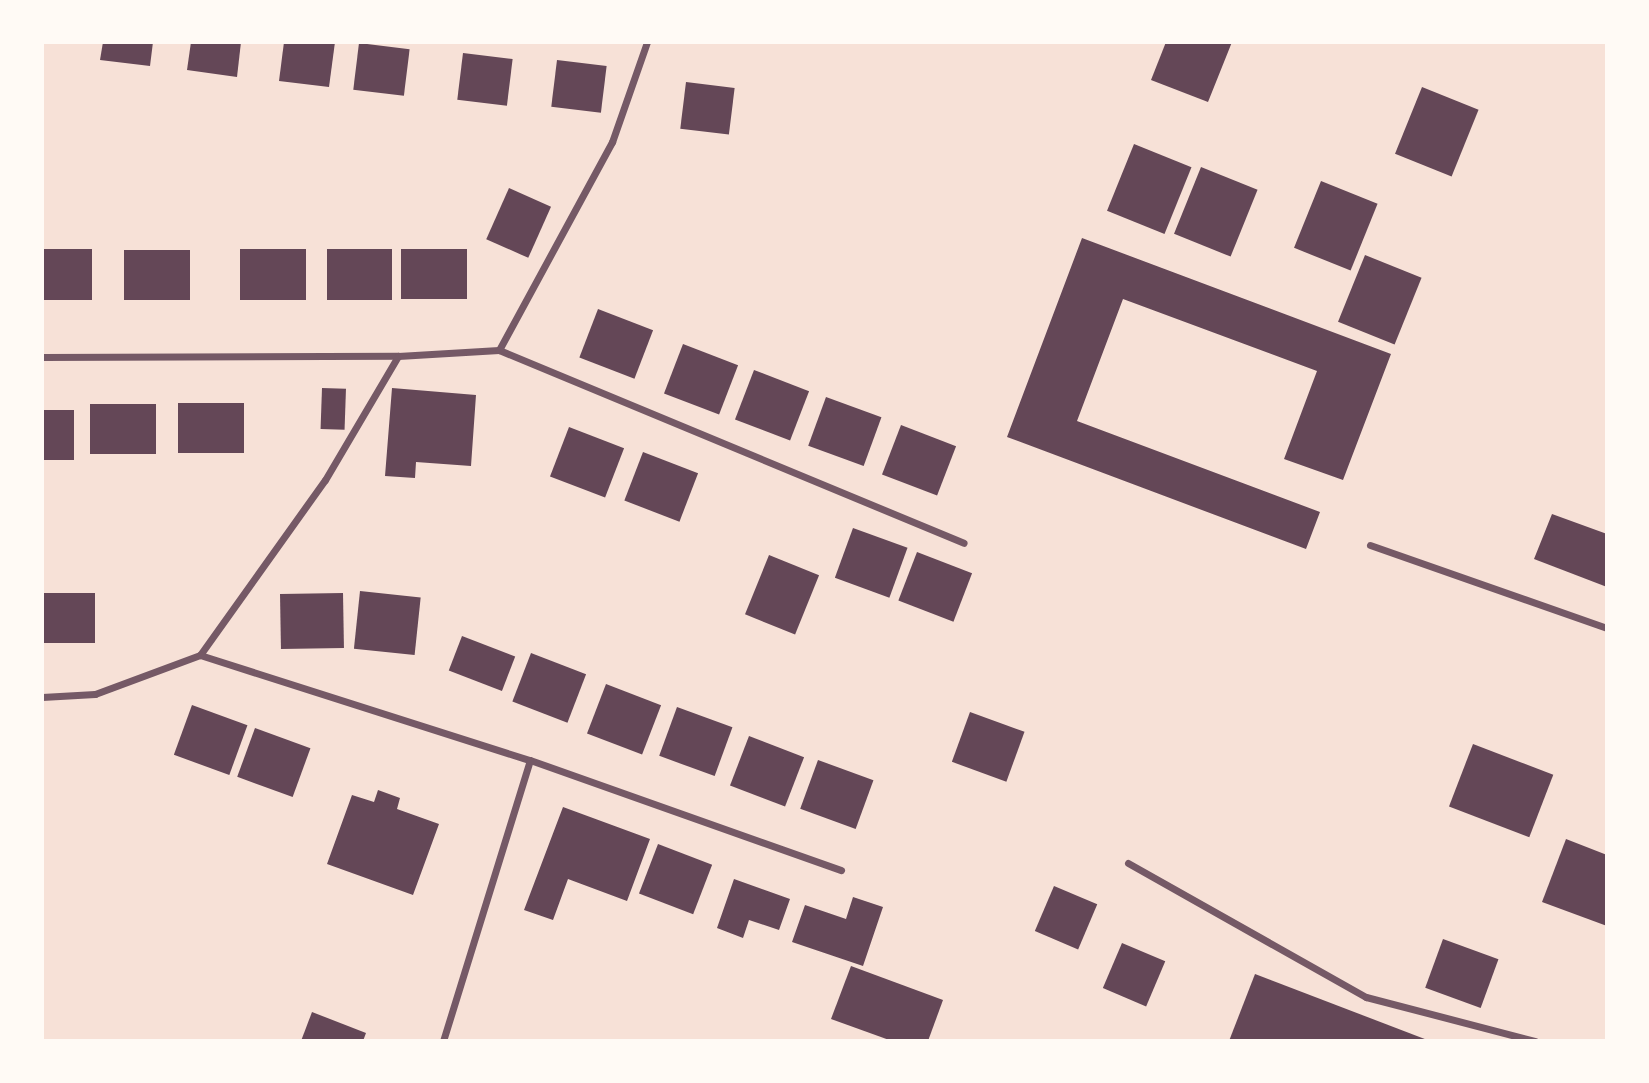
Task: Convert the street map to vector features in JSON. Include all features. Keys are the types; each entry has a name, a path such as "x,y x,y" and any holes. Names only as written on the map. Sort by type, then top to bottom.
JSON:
{"street":[{"path":"499,350 612,142 647,42"},
{"path":"42,357 398,356 499,350 964,543"},
{"path":"42,697 95,694 200,655 326,480 398,356"},
{"path":"1370,545 1607,628"},
{"path":"200,655 530,760 841,870"},
{"path":"443,1041 530,760"},
{"path":"1128,863 1366,997 1535,1041"}],"building":[{"path":"103,42 153,42 150,66 100,60"},
{"path":"191,42 241,42 237,77 187,70"},
{"path":"284,42 335,42 329,87 279,81"},
{"path":"1166,42 1232,42 1208,102 1151,80"},
{"path":"359,43 410,49 404,96 353,90"},
{"path":"463,53 513,59 507,106 457,100"},
{"path":"557,60 607,66 601,113 551,107"},
{"path":"686,82 735,88 729,135 680,129"},
{"path":"1422,87 1479,110 1452,177 1395,154"},
{"path":"1134,144 1191,167 1165,234 1107,211"},
{"path":"1201,167 1258,190 1231,257 1174,234"},
{"path":"1321,181 1378,204 1351,271 1294,248"},
{"path":"509,188 551,207 528,258 486,239"},
{"path":"1082,238 1391,354 1343,480 1284,459 1317,371 1123,299 1077,421 1320,512 1306,549 1007,437"},
{"path":"42,249 92,249 92,300 42,300"},
{"path":"240,249 306,249 306,300 240,300"},
{"path":"327,249 392,249 392,300 327,300"},
{"path":"401,249 467,249 467,299 401,299"},
{"path":"124,250 190,250 190,300 124,300"},
{"path":"1365,255 1422,278 1395,345 1338,322"},
{"path":"598,309 653,330 634,379 579,358"},
{"path":"683,344 738,365 719,415 664,393"},
{"path":"754,370 809,391 790,441 735,419"},
{"path":"322,388 346,389 345,430 321,429"},
{"path":"392,388 476,395 471,466 416,462 415,478 385,476"},
{"path":"826,397 881,417 864,466 808,446"},
{"path":"178,403 244,403 244,453 178,453"},
{"path":"90,404 156,404 156,454 90,454"},
{"path":"42,410 74,410 74,460 42,460"},
{"path":"901,425 956,446 937,496 882,474"},
{"path":"569,427 624,448 605,498 550,476"},
{"path":"643,452 698,473 679,522 624,501"},
{"path":"1552,514 1607,534 1607,587 1534,559"},
{"path":"853,528 908,548 889,598 835,578"},
{"path":"917,552 972,573 953,622 898,601"},
{"path":"769,555 819,575 795,635 745,614"},
{"path":"360,591 421,597 415,655 354,649"},
{"path":"42,593 95,593 95,643 42,643"},
{"path":"343,593 344,648 281,649 280,594"},
{"path":"462,636 515,656 502,691 449,671"},
{"path":"531,653 586,674 567,723 512,702"},
{"path":"606,684 661,705 642,755 587,733"},
{"path":"192,705 247,725 229,775 174,755"},
{"path":"677,707 732,727 715,776 659,756"},
{"path":"970,712 1025,732 1006,782 952,762"},
{"path":"255,728 310,748 293,797 237,777"},
{"path":"749,736 804,757 785,807 730,785"},
{"path":"1473,744 1553,775 1529,837 1449,807"},
{"path":"818,760 873,780 856,829 800,809"},
{"path":"378,790 400,798 397,809 439,824 413,895 327,864 352,795 374,802"},
{"path":"563,807 650,839 627,901 568,879 553,920 524,910"},
{"path":"1566,839 1607,855 1607,926 1542,902"},
{"path":"658,844 712,865 693,914 639,893"},
{"path":"734,879 790,899 779,930 749,920 743,938 717,928"},
{"path":"1054,886 1097,904 1078,949 1035,931"},
{"path":"853,897 883,907 863,966 792,942 805,905 846,919"},
{"path":"1443,939 1498,959 1481,1008 1425,988"},
{"path":"1122,943 1165,961 1146,1006 1103,988"},
{"path":"851,966 943,1000 928,1041 892,1041 831,1019"},
{"path":"1255,974 1430,1041 1229,1041"},
{"path":"312,1012 366,1033 363,1041 301,1041"}]}
